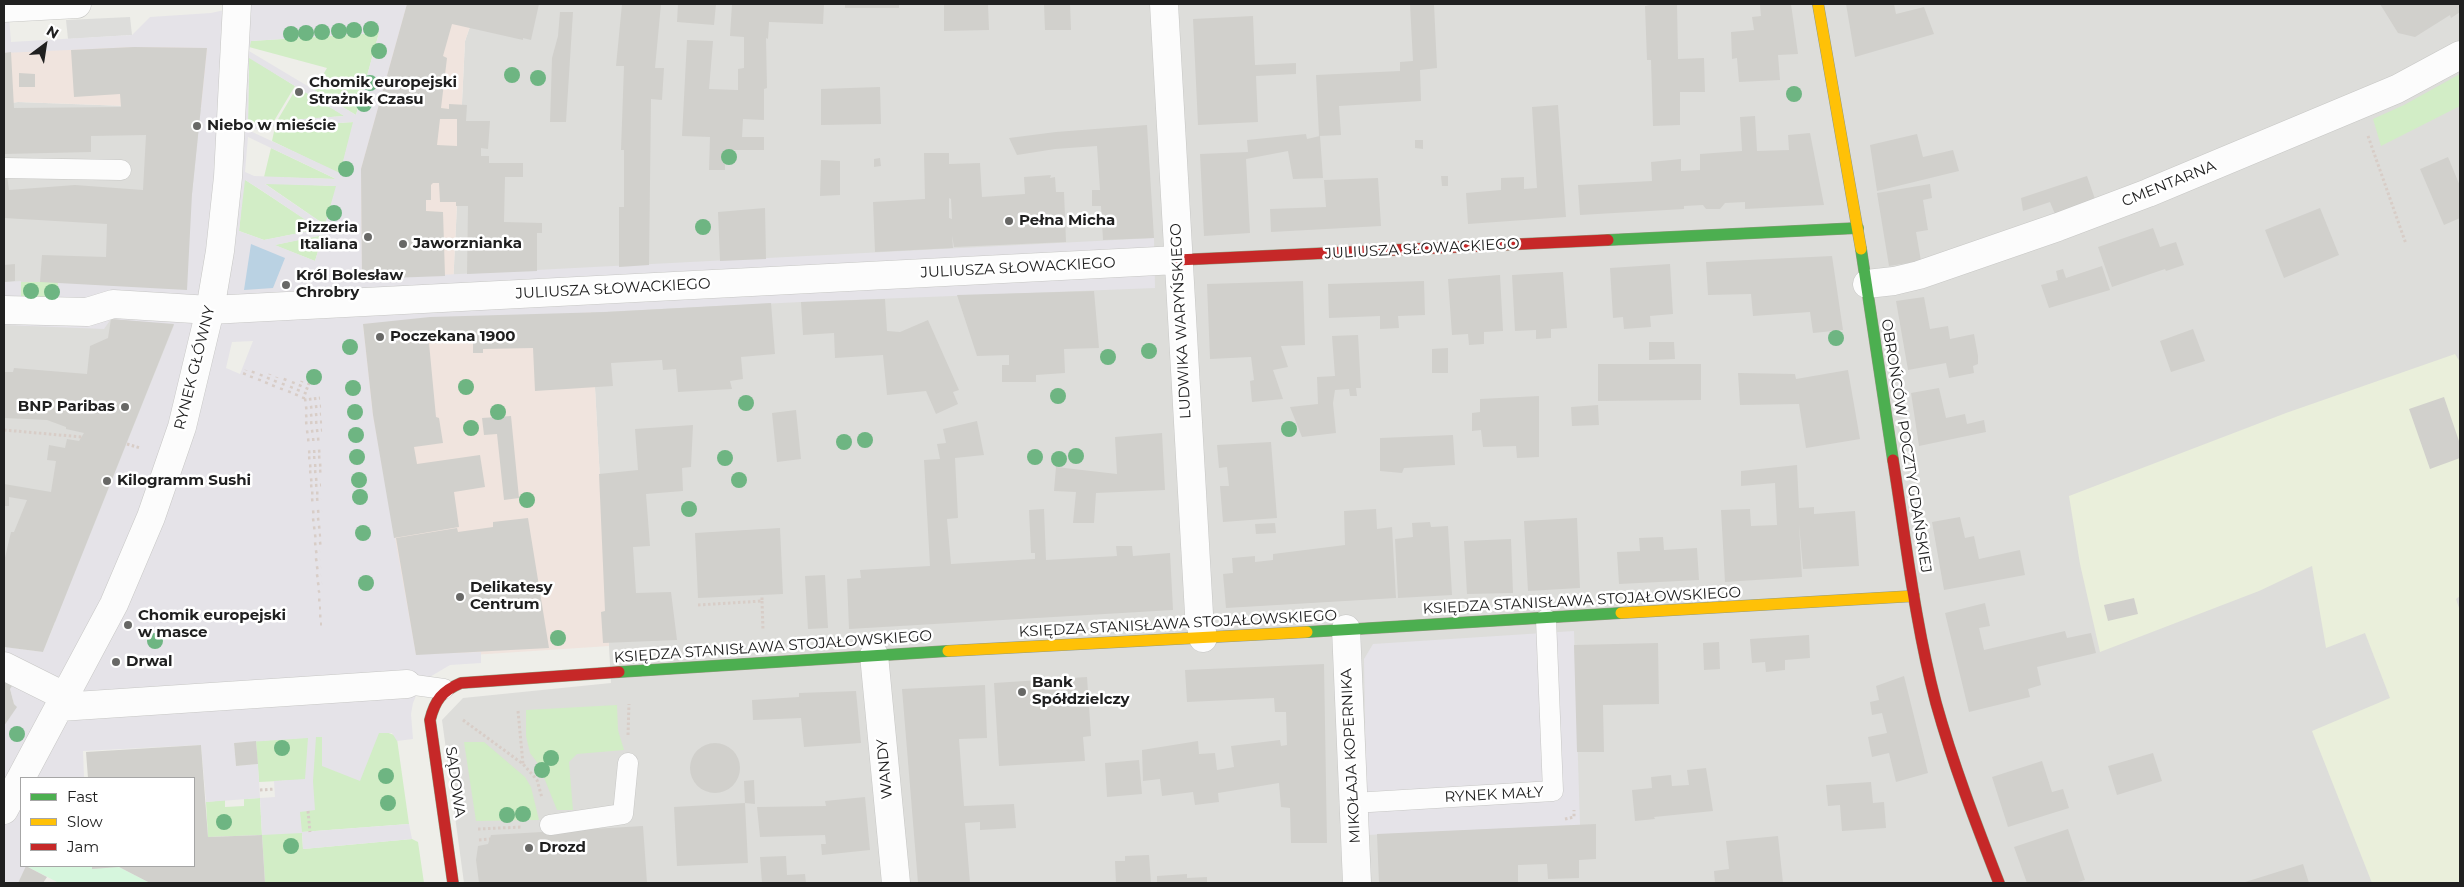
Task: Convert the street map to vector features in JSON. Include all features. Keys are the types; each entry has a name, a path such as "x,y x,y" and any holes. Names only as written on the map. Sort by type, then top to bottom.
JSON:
{"street":[{"path":"4,8 77,4"},
{"name":"RYNEK GŁÓWNY","path":"22,777 114,604 151,517 182,427 210,310 220,251 228,177 237,4"},
{"name":"LUDWIKA WARYŃSKIEGO","path":"1164,4 1177,260 1199,614 1203,638"},
{"name":"OBROŃCÓW POCZTY GDAŃSKIEJ","path":"1818,4 1858,228 1914,596 1936,703 1970,808 2000,883"},
{"name":"CMENTARNA","path":"1867,284 1894,281 1919,275 2058,227 2148,193 2397,89 2460,55"},
{"name":"JULIUSZA SŁOWACKIEGO","path":"4,310 87,312 113,304 210,310 1177,260 1858,228"},
{"name":"KSIĘDZA STANISŁAWA STOJAŁOWSKIEGO","path":"444,689 461,683 874,655 1546,619 1914,596"},
{"name":"MIKOŁAJA KOPERNIKA","path":"1346,630 1357,883"},
{"name":"WANDY","path":"874,655 896,883"},
{"path":"4,666 63,702 407,684"},
{"name":"SĄDOWA","path":"444,689 434,702 430,720 453,883"},
{"name":"RYNEK GŁÓWNY","path":"4,810 20,781"}],"lane":[{"path":"4,168 121,170"},
{"name":"RYNEK MAŁY","path":"1353,803 1553,791 1546,619"},
{"path":"407,684 444,689"},
{"path":"550,825 623,814 628,763"}],"path":[{"path":"2357,106 2406,244"},
{"path":"244,375 246,370"},
{"path":"251,378 254,370"},
{"path":"258,381 262,374"},
{"path":"266,384 270,374"},
{"path":"274,387 277,377"},
{"path":"281,390 286,377"},
{"path":"296,396 302,380"},
{"path":"289,393 294,381"},
{"path":"309,384 304,399 320,398"},
{"path":"305,408 321,406"},
{"path":"305,416 321,414"},
{"path":"305,423 322,422"},
{"path":"4,430 82,437"},
{"path":"306,432 322,430"},
{"path":"307,440 320,439"},
{"path":"308,452 321,451"},
{"path":"308,458 322,457"},
{"path":"309,466 322,465"},
{"path":"309,472 322,471"},
{"path":"310,480 320,479"},
{"path":"310,486 321,485"},
{"path":"311,493 321,493"},
{"path":"311,500 321,499"},
{"path":"312,512 322,511"},
{"path":"312,520 320,519"},
{"path":"313,528 321,527"},
{"path":"314,536 321,535"},
{"path":"314,544 322,543"},
{"path":"315,552 320,551"},
{"path":"315,560 320,559"},
{"path":"316,568 321,567"},
{"path":"316,576 322,575"},
{"path":"317,584 322,583"},
{"path":"762,595 762,620"},
{"path":"698,605 762,601"},
{"path":"628,763 629,697"},
{"path":"517,703 523,764"},
{"path":"456,726 460,717 523,764 537,780 550,825 477,830"},
{"path":"260,790 275,789"},
{"path":"308,811 310,832"},
{"path":"1560,819 1574,817"}],"shaded area":[{"path":"252,4 407,4 361,169 362,279 1154,238 1155,288 801,302 363,324 373,415 416,654 481,652 481,663 450,665 428,678 418,691 413,703 411,714 413,739 397,741 392,733 379,733 360,781 322,766 322,737 316,737 313,781 315,810 300,812 302,832 409,824 412,839 303,849 302,833 262,835 260,798 206,802 201,745 83,751 84,777 20,777 20,867 26,867 18,883 4,883 4,726 16,707 10,689 12,685 4,680 6,647 43,652 174,325 111,319 104,329 4,325 4,282 21,281 21,300 57,302 58,282 120,286 192,194 207,48 134,47 4,53 4,18 9,17 11,42 132,35 150,17 211,13","holes":["379,33 356,115 249,51 251,41","249,58 344,116 248,123","353,122 340,173 248,130","248,137 335,179 254,176 245,172","245,180 319,229 264,240 239,231","265,184 336,186 325,225","323,235 315,261 275,245","253,341 240,374 226,368 232,342","308,738 305,779 274,781 275,797 260,798 258,764 236,766 234,743"]},
{"path":"401,4 478,4 465,41 453,286 589,277 609,646 411,659 368,417 355,180"},
{"path":"478,4 2460,4 2460,883 464,883 442,720 463,698 611,683 589,278 453,286 465,41"},
{"path":"130,17 132,35 68,39 66,20"},
{"path":"213,32 209,109 18,102 4,104 4,47"},
{"path":"18,102 209,109 194,260 178,329 62,624 4,609 4,104"},
{"path":"1574,631 1580,825 1367,835 1364,659 1373,644"}],"green space":[{"path":"379,33 356,115 314,90 327,68 249,47 250,41"},
{"path":"249,57 295,86 274,121 248,123"},
{"path":"2460,74 2460,106 2381,146 2373,119 2404,105"},
{"path":"297,87 345,116 277,121"},
{"path":"354,122 340,174 272,141 275,127"},
{"path":"271,148 336,179 264,177"},
{"path":"244,179 320,229 264,240 239,231"},
{"path":"264,183 337,186 325,225"},
{"path":"323,235 315,261 274,245"},
{"path":"21,282 58,282 58,302 21,300"},
{"path":"2455,354 2460,362 2460,596 2456,599 2460,611 2460,883 2372,883 2312,731 2390,698 2365,633 2326,648 2312,566 2259,591 2100,652 2080,564 2069,496 2286,413"},
{"path":"617,705 618,730 624,750 577,754 569,762 573,810 557,810 539,765 530,753 526,736 526,710"},
{"path":"386,732 394,735 397,739 409,824 302,832 303,849 412,839 418,842 424,883 265,883 262,835 298,780 259,782 256,741"},
{"path":"464,742 484,742 525,777 531,787 539,820 476,821"},
{"path":"260,798 262,835 208,837 206,802 225,800 225,807 244,806 244,799"},
{"path":"28,867 119,867 150,883 59,883"}],"water":[{"path":"251,244 285,258 273,288 244,290"}],"building":[{"path":"407,4 539,4 531,40 523,38 523,40 452,24 443,56 447,58 441,108 449,109 449,104 467,105 466,121 490,121 488,149 481,148 481,156 489,156 489,163 523,163 523,177 505,177 504,222 542,223 542,233 537,233 537,271 467,274 468,206 456,206 456,202 440,202 439,183 433,183 431,185 431,200 426,200 426,211 443,212 445,276 362,279 361,169","holes":["440,119 457,119 457,146 437,145"]},
{"path":"622,4 661,4 655,68 664,68 662,100 651,99 649,265 619,267 619,207 624,207 624,150 621,150 624,66 616,66"},
{"path":"678,4 716,4 714,25 677,22"},
{"path":"732,4 824,4 823,24 769,22 768,39 766,38 767,88 764,89 764,120 743,119 742,137 764,137 764,150 725,150 725,170 709,170 710,137 682,136 687,40 713,41 709,89 738,90 738,69 744,68 744,37 730,36"},
{"path":"845,4 899,4 899,8 845,8"},
{"path":"988,4 989,30 944,31 944,5"},
{"path":"1044,4 1070,4 1071,30 1045,30"},
{"path":"1410,4 1434,4 1437,68 1420,70 1421,101 1339,106 1341,135 1319,136 1316,75 1400,71 1400,62 1413,61"},
{"path":"1677,4 1678,59 1704,58 1705,92 1680,92 1680,125 1653,126 1651,60 1647,60 1645,6"},
{"path":"1791,4 1798,54 1778,55 1780,80 1739,82 1737,58 1732,59 1731,32 1754,30 1752,17 1761,16 1760,5"},
{"path":"1846,4 1894,4 1896,14 1924,7 1934,34 1855,57"},
{"path":"2380,4 2460,4 2460,12 2451,18 2450,15 2415,37 2398,33"},
{"path":"560,12 573,12 566,122 550,122 552,58 558,36"},
{"path":"1253,16 1255,65 1296,63 1296,74 1256,76 1258,122 1198,125 1193,19"},
{"path":"134,47 207,48 192,194 187,290 40,282 42,255 106,257 107,224 4,218 4,175 7,175 9,190 75,185 143,190 146,135 91,136 91,152 4,154 4,53 11,52 14,108 121,107 120,94 74,97 71,50"},
{"path":"19,73 35,74 35,87 19,87"},
{"path":"880,87 881,124 821,125 821,89"},
{"path":"1558,105 1566,217 1468,224 1466,193 1501,190 1501,178 1524,177 1524,189 1537,188 1532,107"},
{"path":"1755,116 1757,151 1789,150 1788,135 1810,133 1824,205 1745,209 1745,202 1725,203 1720,209 1706,209 1703,205 1684,206 1684,209 1580,215 1578,185 1652,181 1651,162 1681,159 1681,171 1700,170 1700,154 1742,151 1740,117"},
{"path":"1147,125 1154,238 1103,240 1101,206 1092,206 1092,190 1100,190 1097,146 1055,149 1017,155 1009,138 1056,132"},
{"path":"1306,134 1307,139 1320,136 1323,178 1293,179 1288,151 1246,159 1250,233 1204,236 1200,154 1248,152 1247,140"},
{"path":"1917,134 1923,157 1953,150 1959,171 1877,191 1870,145"},
{"path":"1415,140 1423,140 1423,149 1415,148"},
{"path":"924,153 949,153 949,164 980,163 982,197 1025,194 1024,177 1051,175 1050,178 1055,177 1056,192 1064,192 1066,242 954,247 952,235 953,248 875,252 873,202 925,199","holes":["949,198 951,199 952,219 949,218"]},
{"path":"2448,157 2460,186 2460,218 2444,225 2420,169"},
{"path":"880,158 881,166 874,167 874,159"},
{"path":"821,160 840,161 840,195 820,196"},
{"path":"1441,176 1448,176 1448,186 1442,186"},
{"path":"2087,176 2095,199 2055,214 2050,202 2023,211 2021,198"},
{"path":"1378,178 1381,226 1271,232 1270,209 1326,207 1324,180"},
{"path":"1930,184 1932,198 1923,200 1928,230 1916,232 1921,261 1889,266 1877,193"},
{"path":"765,208 766,259 720,261 718,212"},
{"path":"2320,208 2339,255 2284,278 2265,230"},
{"path":"2153,228 2160,247 2176,242 2184,265 2166,271 2165,269 2112,287 2098,247"},
{"path":"1832,256 1843,330 1813,333 1810,312 1753,316 1751,294 1708,295 1706,262"},
{"path":"15,264 15,281 4,282 4,265"},
{"path":"1670,264 1673,314 1650,316 1651,327 1624,329 1623,317 1613,318 1610,268"},
{"path":"2102,266 2110,290 2049,308 2041,285 2058,280 2056,271 2063,269 2066,278"},
{"path":"1563,272 1567,328 1551,329 1551,338 1536,339 1536,330 1515,331 1512,275"},
{"path":"1500,275 1503,331 1484,332 1484,344 1469,345 1468,334 1452,335 1448,279"},
{"path":"1303,281 1305,345 1281,346 1288,367 1273,370 1283,399 1252,402 1250,381 1254,380 1251,357 1210,359 1207,284"},
{"path":"1424,281 1425,315 1398,316 1399,328 1380,329 1380,316 1329,318 1328,284"},
{"path":"1094,291 1099,348 1064,349 1065,373 1036,375 1036,382 1002,382 1002,365 1009,365 1009,355 977,356 957,295"},
{"path":"1924,297 1930,329 1948,326 1950,339 1974,334 1978,364 1973,366 1974,373 1949,378 1946,363 1908,370 1896,301"},
{"path":"885,299 887,331 900,332 928,320 959,390 953,392 958,404 936,414 926,391 887,395 883,355 835,358 834,333 803,335 801,302"},
{"path":"771,303 775,354 741,357 743,379 730,381 732,389 678,392 676,369 663,370 662,360 611,363 613,386 535,391 533,348 483,349 483,353 473,353 473,343 429,343 436,417 439,418 443,443 414,447 417,464 480,455 485,487 454,492 459,527 394,538 373,415 363,324 430,317 606,312"},
{"path":"111,319 174,324 43,652 4,647 4,562 11,532 14,532 27,500 9,497 9,506 4,506 4,484 51,492 56,461 47,460 49,445 65,448 67,439 79,441 84,433 66,429 66,427 47,420 4,418 4,372 13,372 14,368 87,374 90,346 108,338"},
{"path":"2193,329 2205,361 2171,372 2160,341"},
{"path":"1358,335 1361,388 1356,388 1357,396 1350,396 1349,389 1335,390 1333,403 1336,433 1302,437 1290,407 1318,404 1317,377 1335,376 1332,336"},
{"path":"1649,342 1674,342 1675,359 1649,360"},
{"path":"1448,348 1448,373 1432,373 1432,349"},
{"path":"1598,364 1701,364 1701,400 1598,401"},
{"path":"1848,370 1860,439 1806,448 1799,404 1740,405 1738,373 1795,374 1796,379"},
{"path":"1939,388 1946,418 1965,414 1967,424 1984,420 1986,432 1919,446 1911,393"},
{"path":"1539,396 1539,457 1517,458 1516,446 1483,447 1481,430 1472,431 1472,413 1480,412 1480,399"},
{"path":"2444,397 2460,444 2460,458 2430,469 2409,409"},
{"path":"1598,405 1599,425 1572,426 1571,407"},
{"path":"796,410 801,459 777,462 772,413"},
{"path":"511,416 519,498 504,500 497,434 484,435 482,418"},
{"path":"977,421 984,455 955,458 958,518 947,519 951,564 1035,559 1035,553 1031,553 1029,510 1044,509 1046,560 1117,556 1116,546 1132,546 1133,556 1170,553 1173,610 849,629 847,579 861,578 860,570 930,566 924,460 940,459 937,444 946,443 943,429"},
{"path":"693,425 691,467 682,468 683,491 646,494 650,546 633,547 636,593 671,592 677,640 603,643 601,612 605,611 599,474 638,470 635,429"},
{"path":"1162,433 1165,490 1096,493 1094,523 1073,523 1076,492 1054,491 1056,467 1117,474 1115,437"},
{"path":"1453,435 1455,465 1404,468 1402,473 1380,471 1380,438"},
{"path":"1271,442 1277,518 1223,522 1220,486 1229,486 1227,467 1219,468 1217,445"},
{"path":"1797,465 1799,508 1814,507 1814,514 1855,511 1859,566 1803,569 1799,524 1802,577 1725,582 1721,510 1750,509 1751,526 1777,525 1775,483 1741,486 1741,471"},
{"path":"1376,509 1377,529 1392,527 1396,598 1226,608 1223,574 1233,573 1232,558 1255,556 1255,562 1273,560 1273,554 1345,545 1344,511"},
{"path":"1960,517 1965,538 1974,536 1979,559 2020,550 2025,575 1944,590 1932,522"},
{"path":"528,518 549,648 416,655 396,538 457,528 458,532 493,527 493,522"},
{"path":"1577,518 1580,588 1528,591 1524,521"},
{"path":"1430,522 1431,527 1448,526 1452,595 1398,598 1395,539 1413,537 1412,523"},
{"path":"1275,523 1276,533 1256,534 1255,524"},
{"path":"780,528 783,594 698,598 695,533"},
{"path":"1663,537 1664,550 1697,548 1699,580 1619,584 1617,552 1640,551 1639,538"},
{"path":"1511,539 1513,593 1467,594 1464,541"},
{"path":"825,575 828,628 808,629 805,576"},
{"path":"2134,598 2138,614 2108,621 2104,605"},
{"path":"1985,603 1990,626 1979,628 1984,650 2065,631 2067,638 2091,633 2096,653 2037,667 2041,685 2028,689 2030,697 1969,712 1945,613"},
{"path":"1809,635 1810,658 1785,660 1785,670 1766,672 1765,662 1752,663 1750,639"},
{"path":"1719,642 1720,669 1704,670 1703,643"},
{"path":"1658,643 1659,704 1603,705 1604,752 1577,752 1574,645"},
{"path":"1324,664 1327,843 1291,843 1290,808 1281,807 1279,783 1218,793 1219,802 1195,805 1193,792 1162,796 1160,779 1143,781 1142,750 1198,741 1199,754 1215,753 1217,770 1234,767 1231,746 1280,740 1281,746 1287,745 1286,712 1275,712 1274,698 1187,702 1185,670"},
{"path":"1904,676 1928,773 1896,782 1889,753 1872,757 1868,737 1887,733 1882,713 1872,715 1870,702 1879,700 1876,686"},
{"path":"1087,677 1091,736 1083,737 1085,761 999,766 994,683"},
{"path":"4,680 12,686 10,689 14,704 17,707 4,726"},
{"path":"985,685 987,738 959,739 964,806 1014,804 1016,828 980,830 980,822 965,823 970,883 918,883 902,689"},
{"path":"856,691 861,743 804,747 801,718 753,720 752,700 799,697 799,693"},
{"path":"256,741 258,764 236,766 234,743"},
{"path":"715,743 725,745 733,750 738,758 740,768 738,778 733,786 725,791 715,793 705,791 697,786 692,778 690,768 692,758 697,750 705,745"},
{"path":"201,745 208,837 262,835 265,883 150,883 119,867 195,867 195,777 88,777 86,752"},
{"path":"2153,753 2162,781 2117,795 2108,766"},
{"path":"1139,760 1142,794 1107,797 1105,763"},
{"path":"2042,761 2052,792 2063,789 2069,808 2008,827 1992,777"},
{"path":"1706,768 1713,811 1654,817 1655,819 1635,821 1632,790 1652,788 1651,777 1671,775 1672,786 1689,785 1687,770"},
{"path":"754,780 755,804 745,803 744,781"},
{"path":"1871,782 1873,803 1884,802 1886,828 1842,831 1840,805 1828,806 1826,785"},
{"path":"865,797 870,850 822,855 821,844 826,844 825,835 760,837 757,807 826,806 825,801"},
{"path":"745,803 748,863 677,866 674,807"},
{"path":"1596,824 1596,859 1579,860 1579,878 1548,879 1547,864 1518,865 1518,883 1379,883 1377,834"},
{"path":"643,826 647,883 479,883 476,860 478,846 488,844 491,835"},
{"path":"2068,829 2085,880 2074,883 2027,883 2014,847"},
{"path":"1778,836 1783,883 1715,883 1714,871 1729,869 1726,841"},
{"path":"1149,855 1151,883 1116,883 1115,861 1125,861 1125,856"},
{"path":"786,856 787,875 805,874 806,883 762,883 760,857"},
{"path":"2303,864 2309,883 2242,883"},
{"path":"26,867 47,877 43,883 18,883"},
{"path":"92,867 119,867 92,869"},
{"path":"1187,874 1187,878 1207,877 1207,883 1157,883 1157,876"}],"traffic: fast":[{"path":"1608,240 1858,228"},
{"path":"1861,249 1893,460"},
{"path":"1307,632 1621,613"},
{"path":"619,672 948,651"}],"traffic: slow":[{"path":"1818,4 1861,249"},
{"path":"1621,613 1914,596"},
{"path":"948,651 1307,632"}],"traffic: jam":[{"path":"1177,260 1608,240"},
{"path":"1893,460 1911,582 1922,643 1936,703 1957,771 1999,883"},
{"path":"453,883 430,720 434,707 440,697 449,689 461,683 619,672"}],"place":[{"name":"Chomik europejski Strażnik Czasu","path":"299,92"},
{"name":"Niebo w mieście","path":"197,126"},
{"name":"Pełna Micha","path":"1009,221"},
{"name":"Pizzeria Italiana","path":"368,237"},
{"name":"Jaworznianka","path":"403,244"},
{"name":"Król Bolesław Chrobry","path":"286,285"},
{"name":"Poczekana 1900","path":"380,337"},
{"name":"BNP Paribas","path":"125,407"},
{"name":"Kilogramm Sushi","path":"107,481"},
{"name":"Delikatesy Centrum","path":"460,597"},
{"name":"Chomik europejski w masce","path":"128,625"},
{"name":"Drwal","path":"116,662"},
{"name":"Bank Spółdzielczy","path":"1022,692"},
{"name":"Drozd","path":"529,848"}]}
